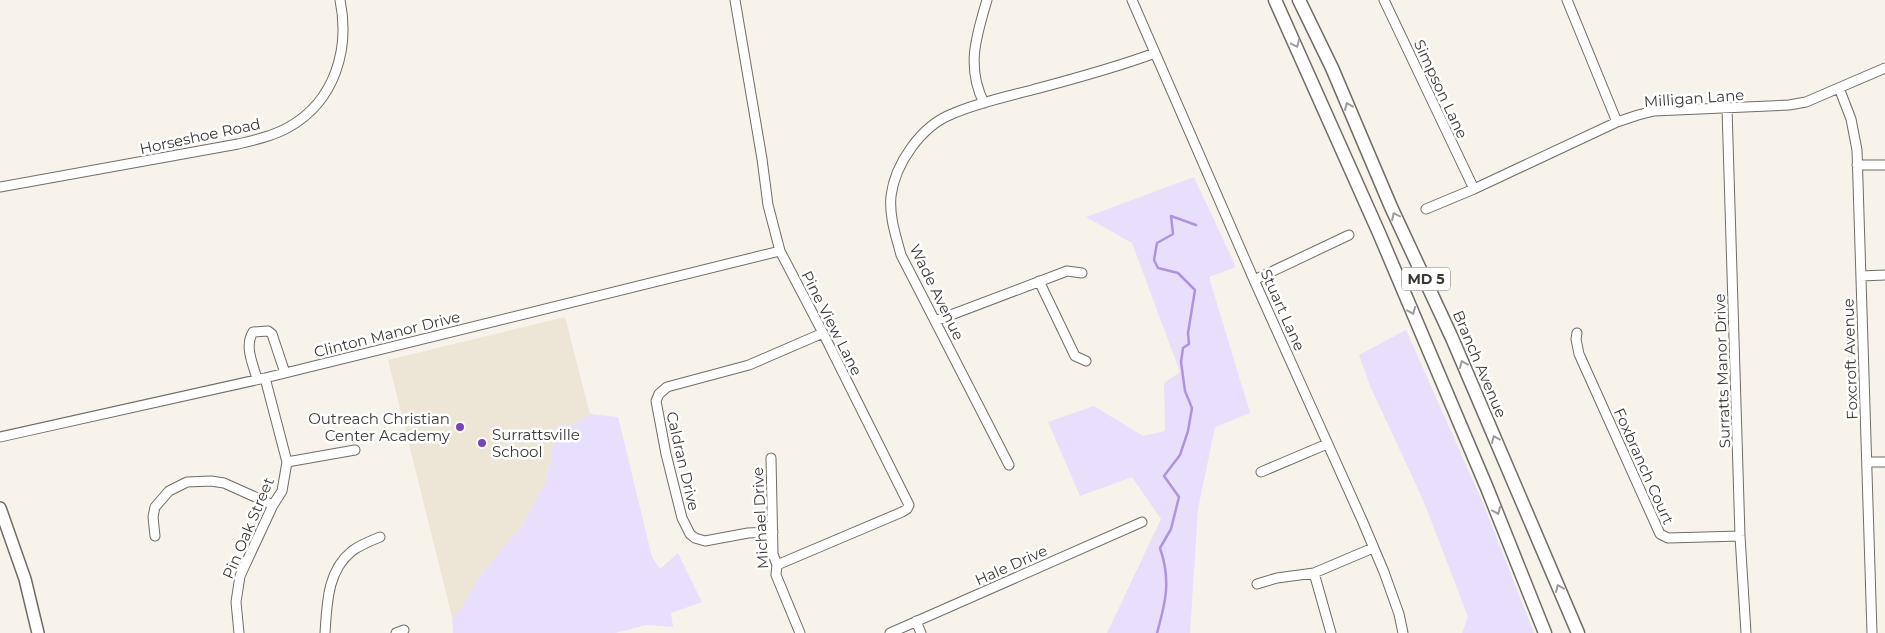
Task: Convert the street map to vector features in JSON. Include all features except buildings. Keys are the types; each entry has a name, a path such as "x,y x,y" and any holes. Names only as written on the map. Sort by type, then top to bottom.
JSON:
{"highway":[{"name":"MD 5","path":"1275,0 1376,225 1491,497 1546,633"},
{"name":"Branch Avenue","path":"1299,0 1318,39 1391,207 1452,338 1578,633"},
{"path":"1303,0 1318,39"}],"main road":[{"path":"0,508 25,579 38,633"}],"street":[{"name":"Horseshoe Road","path":"0,187 238,144 260,139 288,128 313,109 334,80 342,51 344,29 340,0"},
{"name":"Pine View Lane","path":"735,0 768,205 780,252 823,333 908,503 908,508 902,512 777,565"},
{"path":"984,103 978,91 974,65 975,40 987,0"},
{"name":"Stuart Lane","path":"1132,0 1373,548 1396,606 1403,633"},
{"name":"Simpson Lane","path":"1384,0 1474,189"},
{"path":"1568,0 1617,122"},
{"name":"Wade Avenue","path":"1009,465 902,255 892,226 891,196 900,164 920,136 950,114 1122,66 1155,53"},
{"name":"Milligan Lane","path":"1426,209 1474,189 1617,122 1638,115 1654,112 1789,105 1806,102 1885,68"},
{"name":"Foxcroft Avenue","path":"1839,88 1851,119 1858,165 1858,234 1861,276 1872,633"},
{"name":"Surratts Manor Drive","path":"1727,108 1740,536 1746,633"},
{"path":"1858,165 1885,165"},
{"path":"1254,280 1349,236"},
{"name":"Clinton Manor Drive","path":"0,437 284,373 780,252"},
{"path":"935,320 1067,270 1082,273"},
{"path":"1861,276 1885,275"},
{"path":"1039,281 1074,356 1086,361"},
{"name":"Pin Oak Street","path":"239,633 236,602 240,576 273,505 282,491 287,462 249,346 250,336 253,332 256,330 268,331 272,334 284,373"},
{"name":"Caldran Drive","path":"773,532 748,533 705,541 695,538 690,534 682,518 662,436 656,401 659,394 667,387 693,378 749,365 823,333"},
{"name":"Foxbranch Court","path":"1577,333 1576,339 1579,354 1660,534 1668,538 1740,536"},
{"path":"1261,472 1327,444"},
{"path":"287,462 356,450"},
{"name":"Michael Drive","path":"771,458 773,554 777,565 778,581 800,633"},
{"path":"1867,462 1885,462"},
{"path":"155,536 153,517 155,507 169,491 187,482 224,483 273,505"},
{"name":"Hale Drive","path":"890,633 1142,522"},
{"path":"325,633 333,576 341,562 352,551 380,537"},
{"path":"1257,584 1277,578 1314,573 1373,548"},
{"path":"1314,573 1331,633"},
{"path":"916,621 921,633"}],"shaded area":[{"path":"1194,177 1236,267 1209,277 1250,413 1215,427 1198,509 1190,633 1107,633 1161,519 1132,477 1080,496 1048,422 1094,406 1143,436 1165,431 1164,383 1180,372 1132,243 1086,217"},
{"path":"565,317 590,414 577,424 556,427 545,483 523,524 481,574 460,612 452,617 388,360"},
{"path":"1406,330 1483,503 1534,633 1462,633 1468,617 1424,502 1370,386 1359,355"},
{"path":"590,414 618,417 652,557 660,569 678,553 702,602 671,613 673,627 646,625 615,633 453,633 452,617 460,611 481,574 523,524 545,483 556,427 577,424"}],"waterway":[{"path":"1157,633 1166,590 1165,570 1160,548 1171,529 1179,497 1164,476 1180,455 1188,431 1192,408 1185,391 1181,362 1183,348 1189,344 1188,333 1195,290 1178,273 1158,268 1154,260 1157,243 1173,234 1171,216 1196,225"}],"place":[{"name":"Outreach Christian Center Academy","path":"460,427"},
{"name":"Surrattsville School","path":"482,443"}]}
